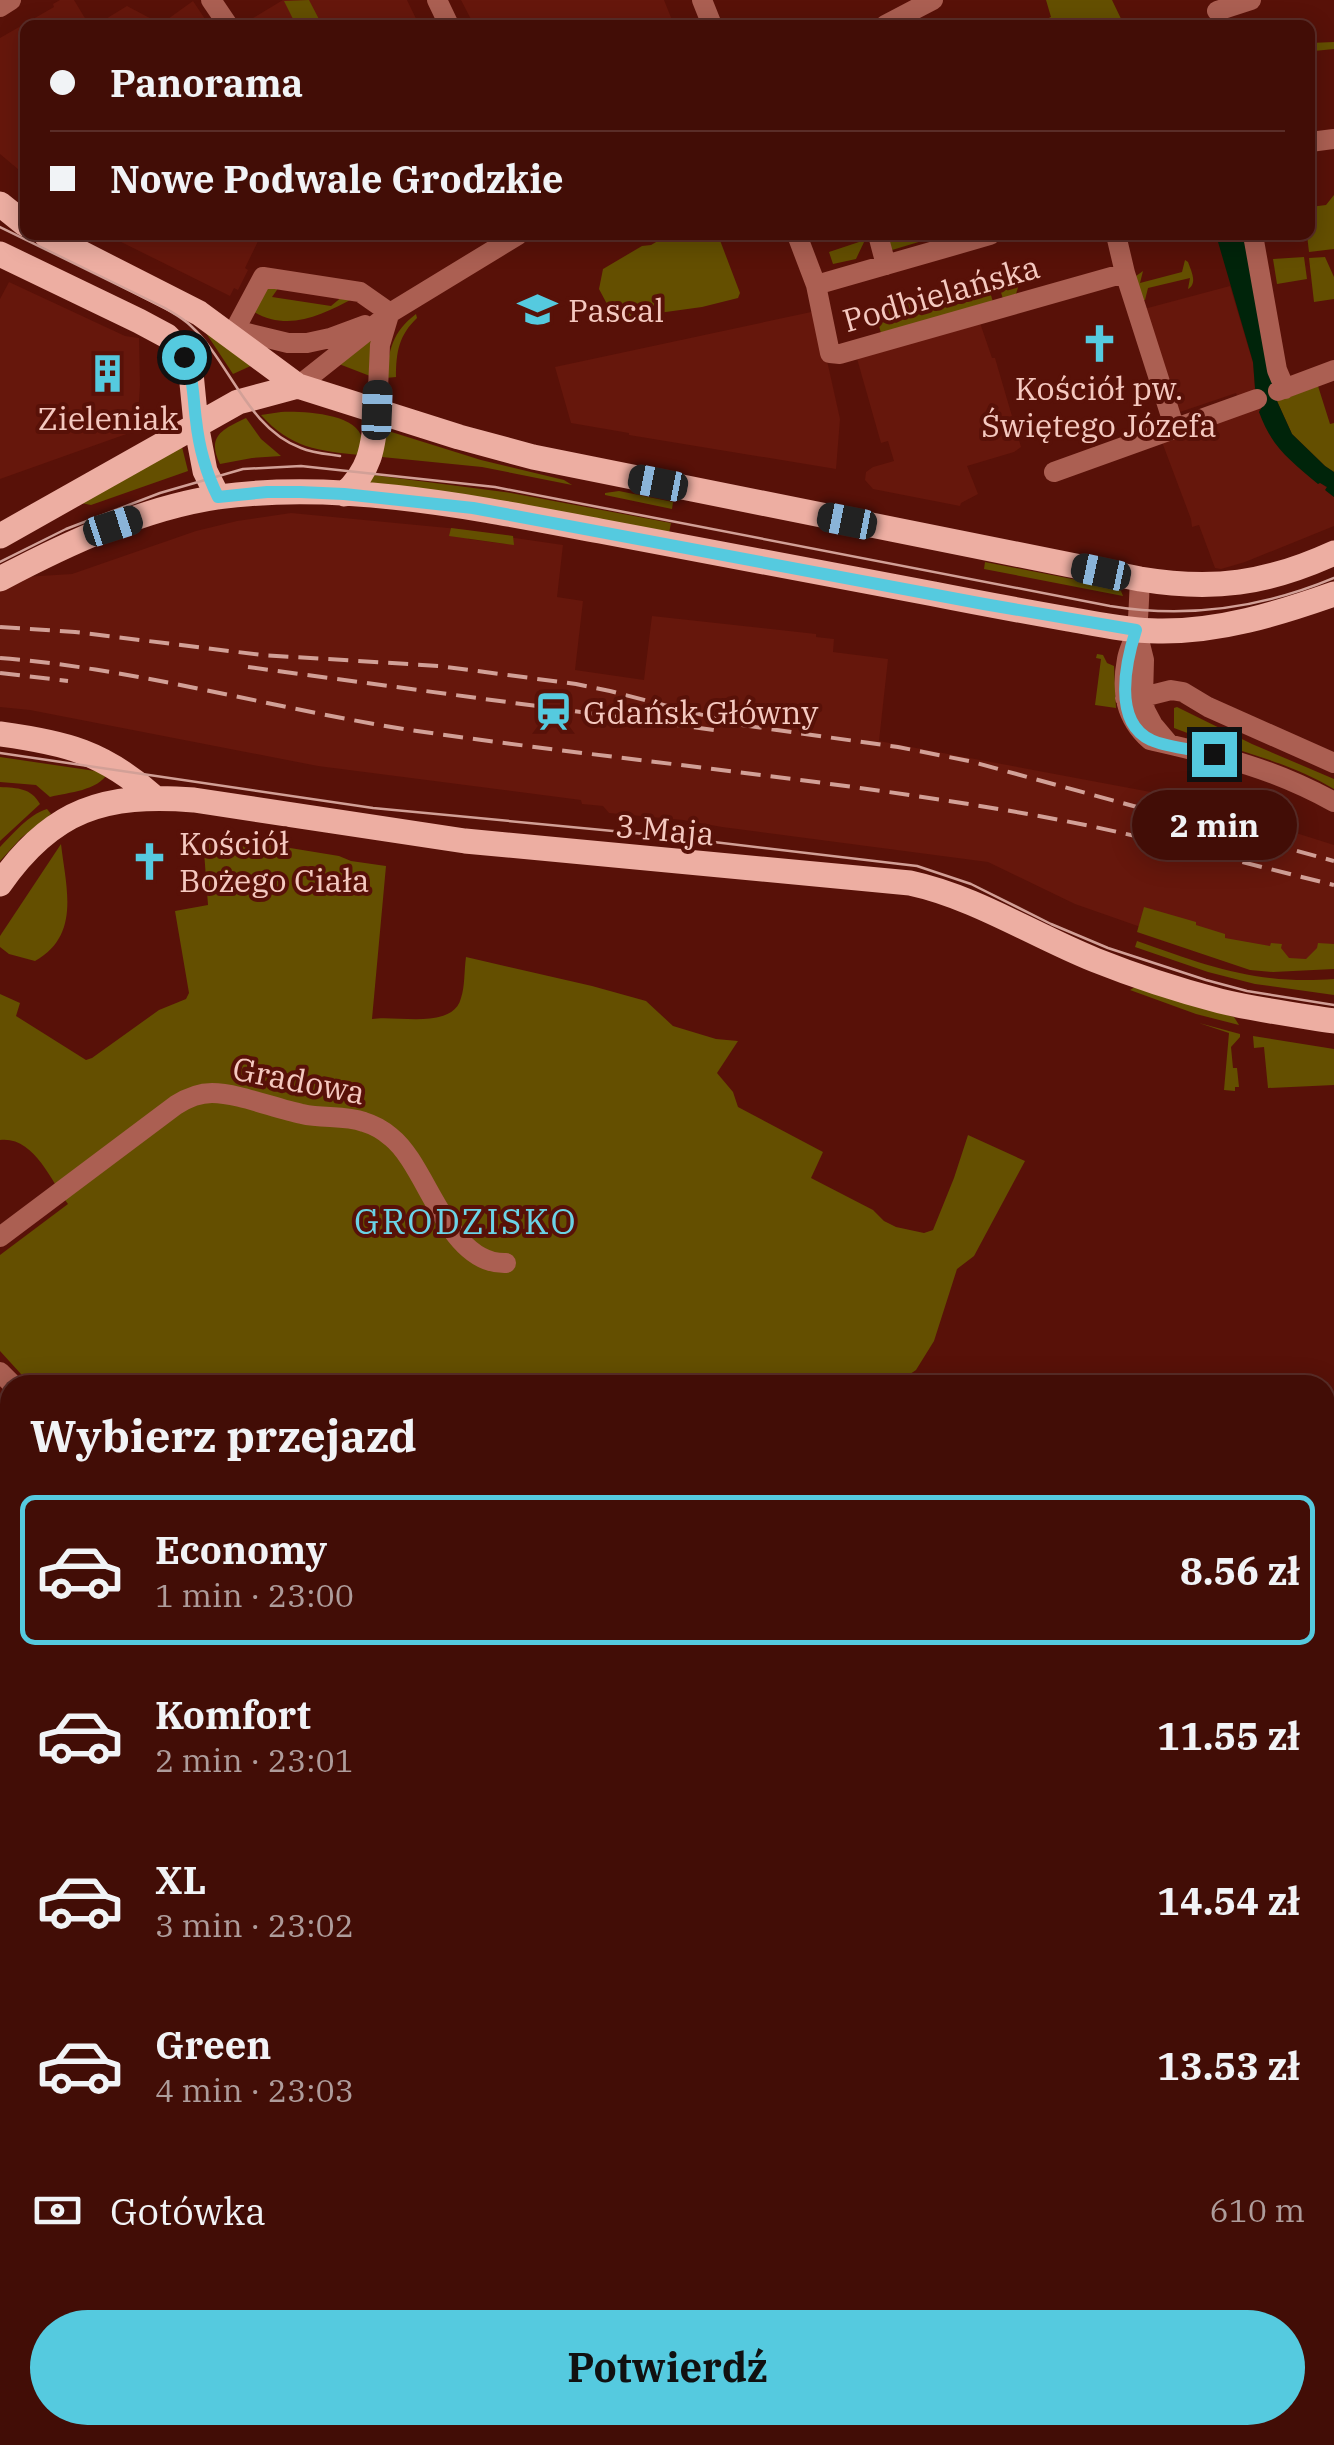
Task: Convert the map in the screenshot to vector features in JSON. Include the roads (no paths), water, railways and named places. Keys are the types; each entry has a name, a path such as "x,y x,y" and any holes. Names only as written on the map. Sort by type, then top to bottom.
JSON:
{"main road":[{"path":"56,240 199,313 298,386"},
{"path":"0,254 167,336 177,346 188,364 206,470 218,497"},
{"path":"0,536 196,424 246,399 298,386 377,398 459,437 533,457 1140,580 1195,586 1242,582 1281,574 1334,553"},
{"path":"344,494 368,465 377,398"},
{"path":"0,579 113,526 218,497 267,492 344,494 473,508 1136,630 1179,631 1233,624 1334,594"},
{"path":"0,734 56,743 99,758 127,773 154,796"},
{"name":"3 Maja","path":"0,884 18,858 43,834 88,809 154,796 194,800 465,841 910,883 968,902 1042,938 1129,972 1217,1000 1334,1021"}],"street":[{"path":"0,6 11,0"},
{"path":"895,20 933,0"},
{"path":"1217,12 1251,0"},
{"path":"298,386 390,313 510,240"},
{"path":"799,240 816,285 973,240"},
{"path":"879,240 886,265"},
{"path":"1117,240 1175,429"},
{"path":"1254,240 1281,390 1334,370"},
{"name":"Podbielańska","path":"816,285 830,353 840,354 1125,273"},
{"path":"231,337 263,278 360,292 390,313"},
{"path":"231,337 248,332 288,343 308,343 345,333 390,313"},
{"path":"377,398 380,345 390,313"},
{"path":"1054,472 1257,399"},
{"path":"1140,580 1136,630 1144,660 1128,713 1142,733 1150,740 1245,762 1334,802"},
{"path":"1134,698 1170,690 1183,692 1208,707 1332,756"},
{"name":"Gradowa","path":"0,1237 176,1105 194,1096 218,1093 303,1114 352,1118 373,1125 396,1141 440,1214 466,1245 490,1262 506,1264"}],"tram line":[{"path":"0,227 20,237"},
{"path":"26,240 181,318 205,341 267,426 301,448 340,456"},
{"path":"0,562 66,529 160,493 243,469 301,466 495,487 1139,610 1224,608 1280,597 1334,578"},
{"path":"0,753 373,808 655,835 917,866 971,884 1108,948 1247,991 1334,1005"}],"railway":[{"path":"0,627 262,655 439,666 576,684 741,725 969,761 1334,861"},
{"path":"0,658 157,680 417,731 884,791 1039,816 1334,885"},
{"path":"248,667 714,730"},
{"path":"0,673 68,681"}],"place":[{"name":"Pascal","path":"538,310"},
{"name":"Kościół pw. Świętego Józefa","path":"1099,343"},
{"name":"Zieleniak","path":"108,373"},
{"name":"Gdańsk Główny","path":"553,712"},
{"name":"Kościół Bożego Ciała","path":"149,861"}],"district":[{"name":"GRODZISKO","path":"466,1221"}]}
